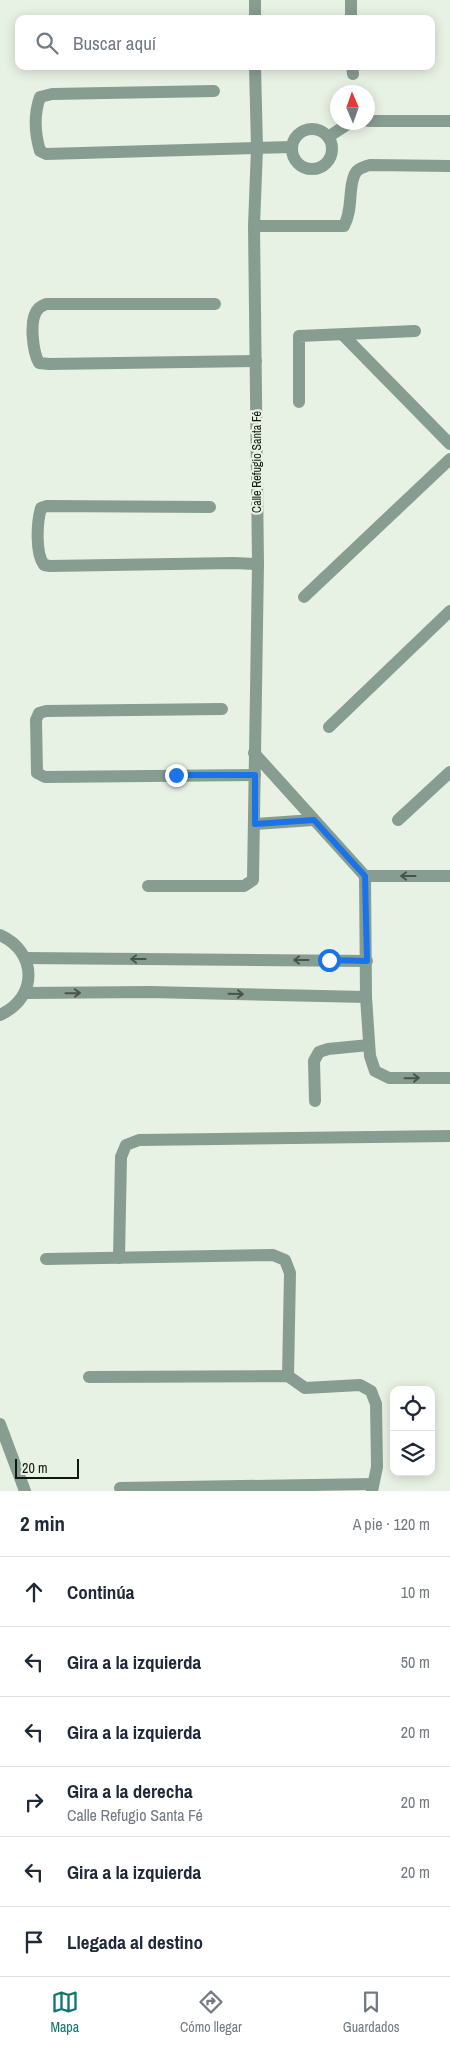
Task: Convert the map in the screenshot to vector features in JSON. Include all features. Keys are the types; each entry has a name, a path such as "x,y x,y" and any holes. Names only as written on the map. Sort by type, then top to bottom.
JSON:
{"street":[{"path":"255,0 255,15"},
{"path":"351,0 351,15"},
{"name":"Calle Refugio Santa Fé","path":"148,886 244,886 253,880 258,564 254,226 257,148 255,70"},
{"path":"214,91 52,94 40,97 37,105 36,127 40,151 46,154 292,147"},
{"path":"375,121 450,121"},
{"path":"314,129 328,137 332,152 330,159 324,165 310,169 302,167 296,162 292,147 294,139 306,130 314,129"},
{"path":"328,137 339,130"},
{"path":"254,226 344,226 349,217 354,175 361,168 370,166 450,166"},
{"path":"215,304 46,304 38,308 34,318 34,354 40,364 256,361"},
{"path":"298,402 299,336 343,336 415,331"},
{"path":"343,336 448,440"},
{"path":"304,597 450,459"},
{"path":"210,507 47,506 41,508 38,519 40,559 44,565 50,566 258,564"},
{"path":"329,727 450,611"},
{"path":"222,709 46,711 39,713 36,720 37,773 45,777 255,775"},
{"path":"254,753 365,876 366,997 370,1056 375,1071 389,1078 450,1078"},
{"path":"398,820 450,772"},
{"path":"255,824 314,820"},
{"path":"365,876 450,876"},
{"path":"0,935 9,939 18,947 25,958 28,969 28,982 25,993 18,1004 0,1015"},
{"path":"25,958 367,961"},
{"path":"25,993 150,992 366,997"},
{"path":"315,1101 314,1061 318,1052 328,1049 369,1045"},
{"path":"119,1258 121,1157 126,1145 139,1140 450,1136"},
{"path":"46,1259 273,1255 285,1260 290,1273 288,1376"},
{"path":"88,1377 288,1376 304,1388 360,1385 371,1392 376,1404 377,1466 373,1488 120,1488"},
{"path":"0,1424 6,1455 25,1491"}],"route":[{"path":"176,775 255,775 255,824 314,820 365,876 367,961 329,960"}]}
